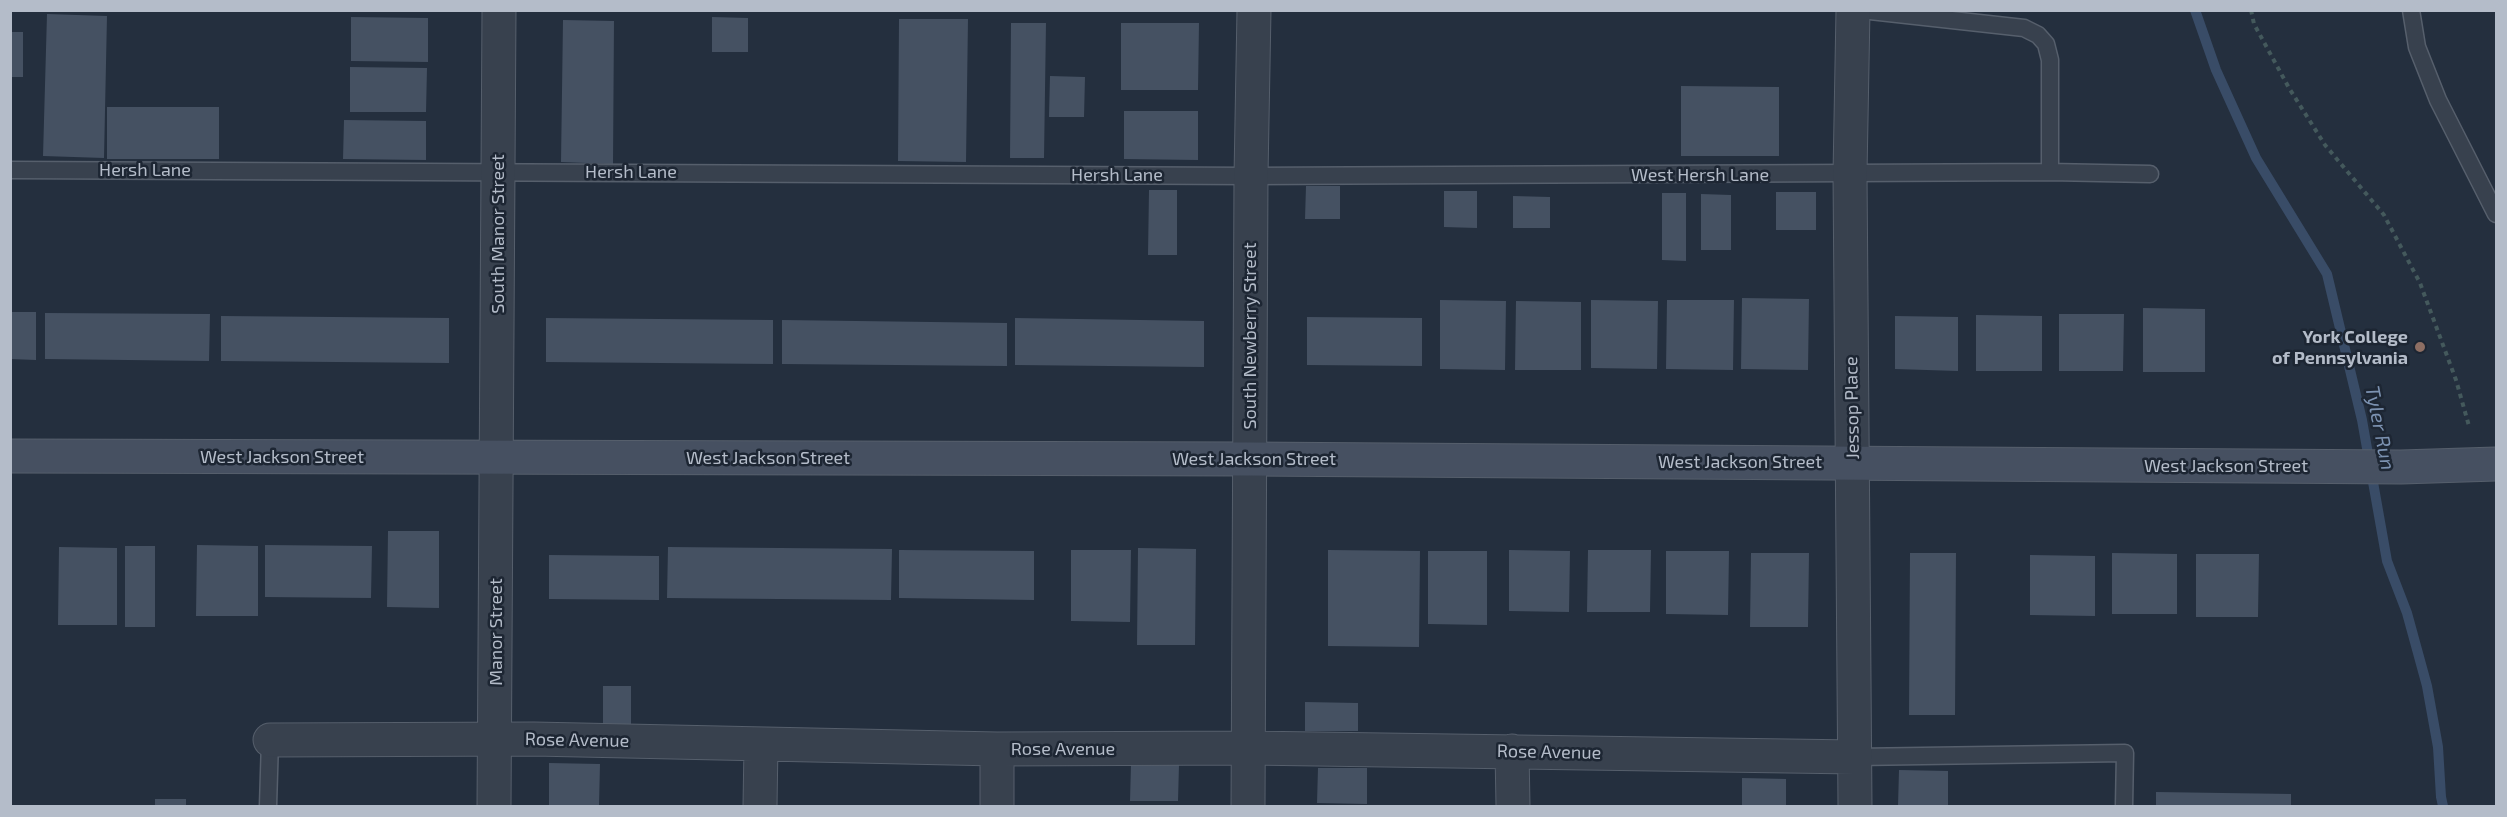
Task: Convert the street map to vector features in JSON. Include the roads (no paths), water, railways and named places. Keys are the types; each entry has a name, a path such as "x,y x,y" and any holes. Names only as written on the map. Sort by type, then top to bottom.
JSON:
{"street":[{"name":"South Manor Street","path":"498,458 499,10"},
{"name":"South Newberry Street","path":"1248,807 1254,10"},
{"name":"Jessop Place","path":"1853,10 1850,174 1855,807"},
{"name":"West Jackson Street","path":"10,456 1249,459 2401,467 2496,464"},
{"name":"Manor Street","path":"494,807 498,458"},
{"name":"Rose Avenue","path":"270,740 495,739 997,749 1249,748 1855,757"},
{"path":"760,807 761,745"},
{"path":"997,749 997,807"},
{"path":"1512,751 1513,807"}],"lane":[{"path":"1861,10 2024,28 2038,35 2046,44 2050,60 2050,172"},
{"path":"2411,10 2417,47 2438,100 2496,214"},
{"name":"Hersh Lane","path":"10,170 1251,176"},
{"name":"West Hersh Lane","path":"1251,176 2050,172 2150,174"},
{"path":"268,807 270,740"},
{"path":"1855,757 2125,753 2124,807"}],"waterway":[{"name":"Tyler Run","path":"2195,10 2216,70 2256,158 2327,274 2362,420 2387,561 2407,613 2427,686 2438,747 2443,806"}],"place":[{"name":"York College of Pennsylvania","path":"2420,347"}]}
